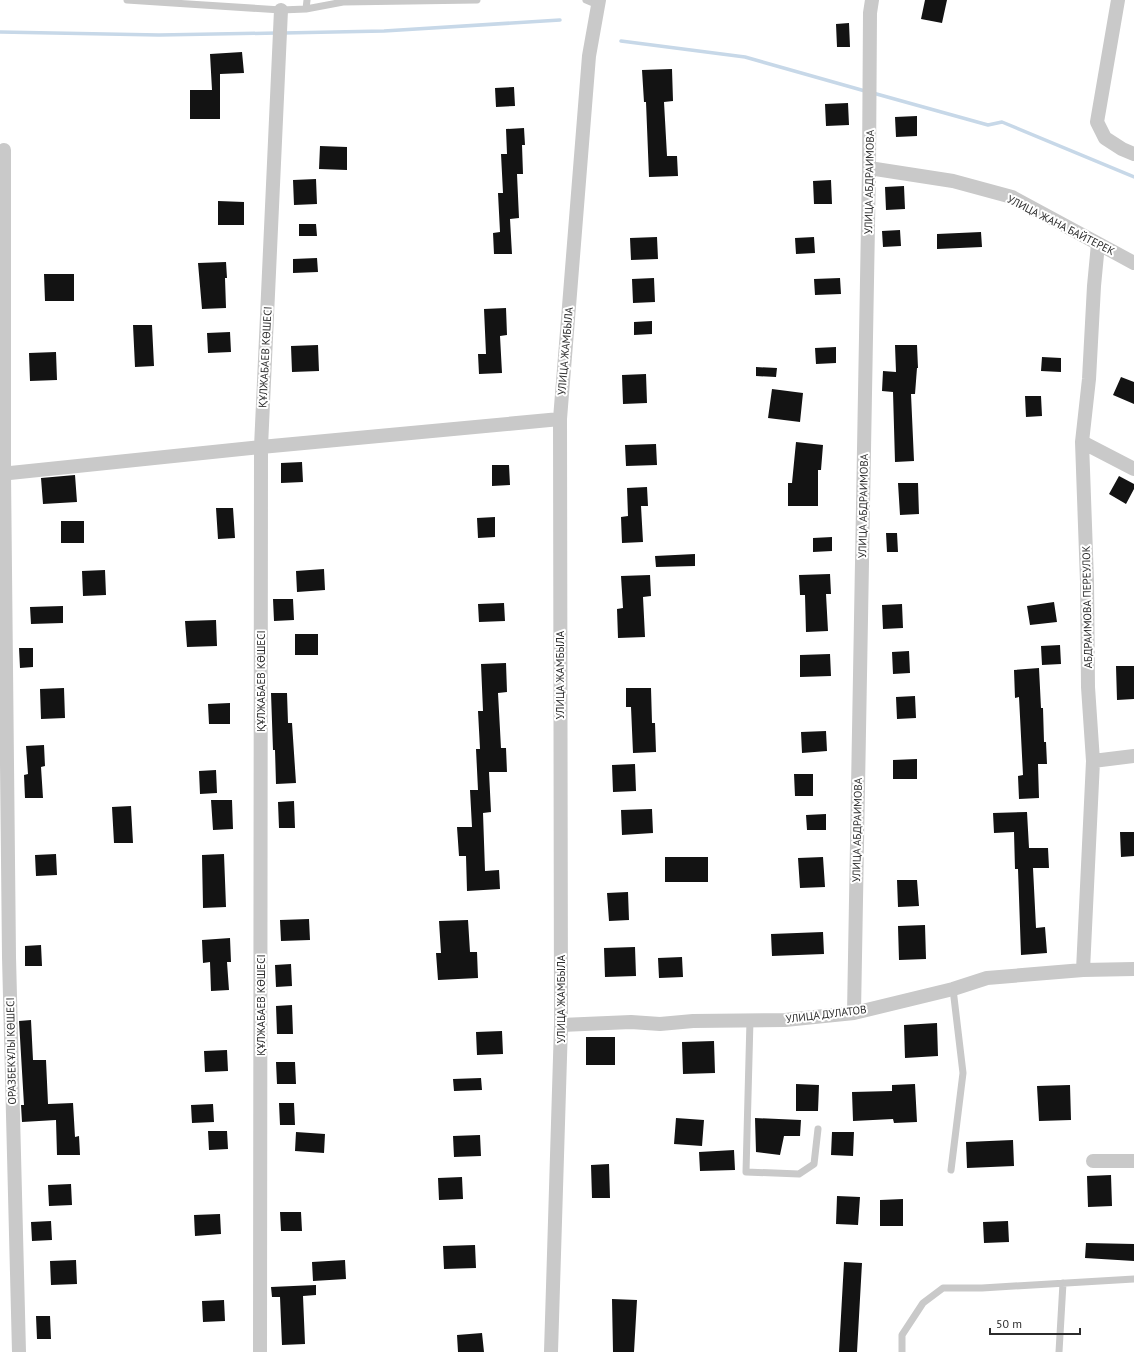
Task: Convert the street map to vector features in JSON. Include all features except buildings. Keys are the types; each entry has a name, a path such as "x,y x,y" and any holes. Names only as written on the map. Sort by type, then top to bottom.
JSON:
{"street":[{"name":"УЛИЦА АБДРАИМОВА","path":"854,1013 869,168 870,13 872,0"},
{"path":"1118,0 1097,122 1105,138 1134,154"},
{"name":"УЛИЦА ЖАМБЫЛА","path":"551,1352 561,1025 560,419 594,2"},
{"name":"ҚҰЛЖАБАЕВ КӨШЕСІ","path":"260,1352 261,447 281,13"},
{"name":"ОРАЗБЕКҰЛЫ КӨШЕСІ","path":"4,150 2,474 9,957 19,1352"},
{"name":"УЛИЦА ЖАНА БАЙТЕРЕК","path":"869,168 954,181 1012,197 1134,262"},
{"name":"АБДРАИМОВА ПЕРЕУЛОК","path":"1083,970 1093,761 1088,687 1087,581 1082,442 1089,379 1098,244"},
{"path":"2,474 261,447 560,419"},
{"path":"1082,442 1134,469"},
{"path":"1093,761 1134,756"},
{"name":"УЛИЦА ДУЛАТОВ","path":"561,1025 631,1022 660,1024 785,1020 854,1013 953,989 987,978 1083,970 1134,970"},
{"path":"1093,1161 1134,1161"}],"lane":[{"path":"127,0 281,13 343,2 477,0"},
{"path":"306,9 307,0"},
{"path":"951,1170 963,1073 953,989"},
{"path":"750,1020 746,1172 799,1174 814,1164 818,1129"},
{"path":"902,1352 902,1335 923,1303 943,1288 982,1288 1134,1279"},
{"path":"1059,1352 1063,1283"}],"waterway":[{"path":"283,33 384,31 560,20"},
{"path":"0,32 159,35 277,33"},
{"path":"621,41 745,57 865,91"},
{"path":"873,93 988,125 1002,122 1134,177"}]}
